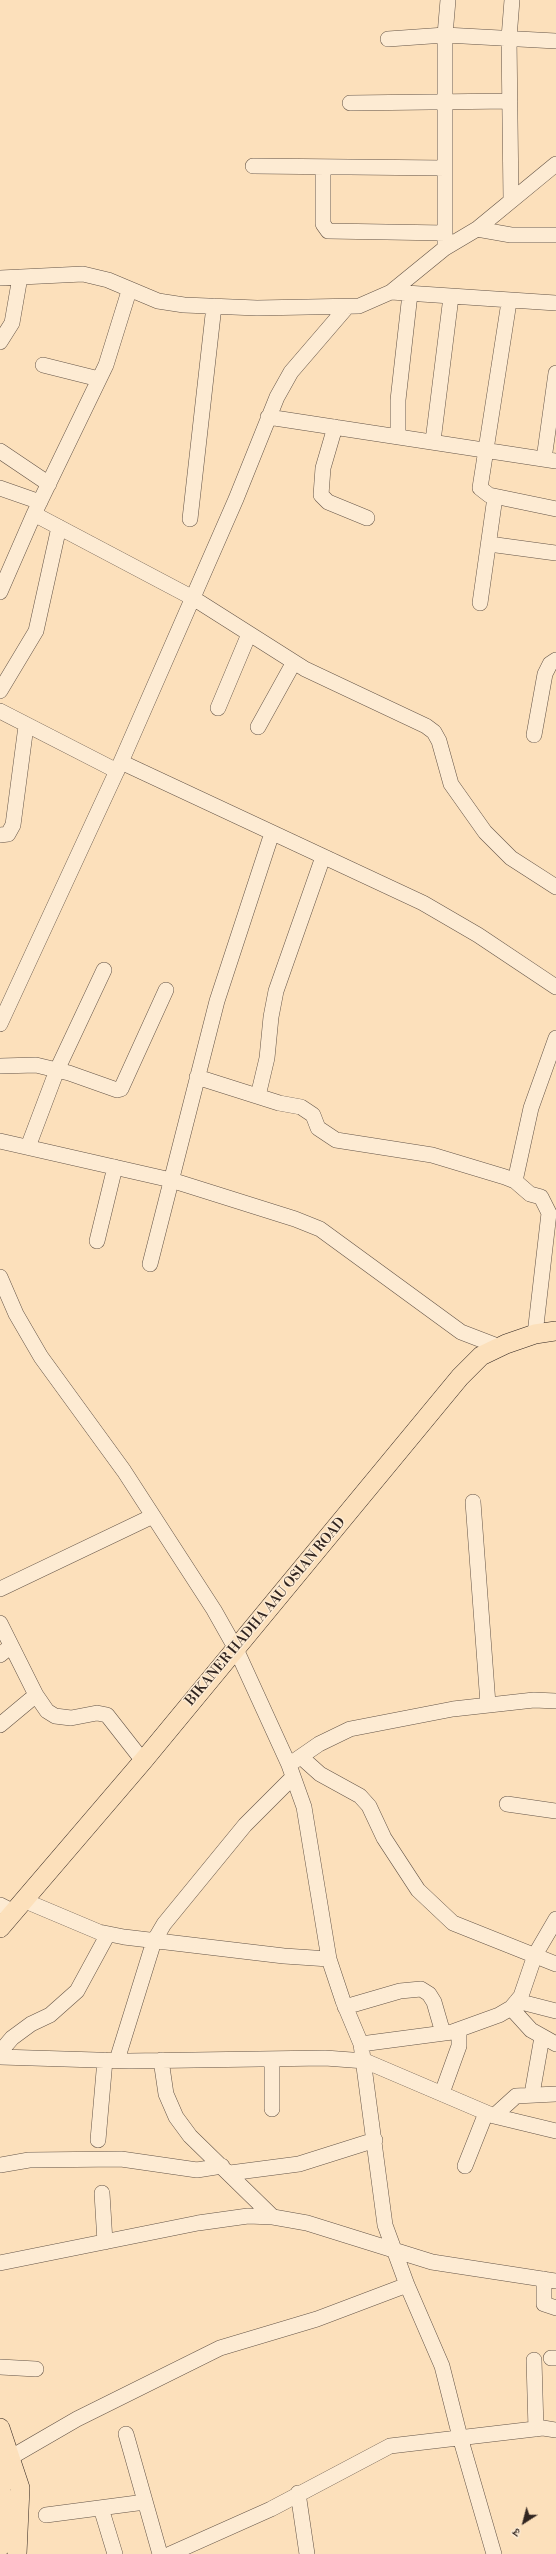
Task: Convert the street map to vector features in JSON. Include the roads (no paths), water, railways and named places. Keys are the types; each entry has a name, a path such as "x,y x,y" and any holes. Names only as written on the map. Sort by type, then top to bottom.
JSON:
{"main road":[{"name":"BIKANER HADHA AAU OSIAN ROAD","path":"0,1928 12,1906 143,1761 460,1377 481,1356 535,1334 556,1331"},
{"path":"0,2428 3,2471 0,2548"},
{"path":"3,2471 20,2488 17,2554"}],"street":[{"path":"446,248 445,35 448,0"},
{"path":"511,200 509,38 512,0"},
{"path":"388,39 445,35 556,41"},
{"path":"350,103 510,101"},
{"path":"0,278 82,274 108,280 129,290 171,303 214,306 346,308 372,302 391,292 446,248 477,229 556,164"},
{"path":"253,166 445,168"},
{"path":"323,167 323,224 328,231 445,233"},
{"path":"477,229 512,235 556,235"},
{"path":"0,342 12,323 20,277"},
{"path":"0,592 37,508 99,379 129,290"},
{"path":"391,292 509,302 556,303"},
{"path":"398,436 398,400 410,294"},
{"path":"433,441 451,297"},
{"path":"509,302 480,488 489,495 495,497 556,509"},
{"path":"190,519 214,306"},
{"path":"0,1024 119,767 236,499 268,417 291,372 346,308"},
{"path":"43,365 99,379"},
{"path":"268,417 550,460 555,381"},
{"path":"335,427 323,468 321,495 328,502 367,518"},
{"path":"0,451 49,484"},
{"path":"0,488 37,508 59,527 193,598 294,662 434,732 439,741 451,784 485,832 512,858 556,886"},
{"path":"480,603 495,497"},
{"path":"0,691 36,631 59,527"},
{"path":"489,544 556,553"},
{"path":"218,708 249,634"},
{"path":"534,735 545,674 550,664 556,660"},
{"path":"258,727 294,662"},
{"path":"0,711 26,726 272,833 423,903 478,935 556,987"},
{"path":"0,835 8,834 13,825 26,726"},
{"path":"150,1264 219,994 272,833"},
{"path":"258,1096 267,1058 271,1017 276,991 323,857"},
{"path":"28,1147 57,1070 104,970"},
{"path":"0,1066 36,1066 57,1070 117,1090 121,1089 166,990"},
{"path":"515,1181 531,1108 546,1060 556,1038"},
{"path":"197,1078 308,1110 318,1128 336,1140 432,1155 515,1181 523,1189 541,1197 549,1213 535,1334"},
{"path":"0,1141 171,1180 254,1204 320,1229 461,1332 500,1347"},
{"path":"97,1240 115,1167"},
{"path":"0,1277 16,1314 41,1357 124,1471 214,1610 236,1648 294,1766 304,1807 329,1959 346,2008 361,2044 375,2140 383,2214 393,2249 442,2366 460,2437 494,2554"},
{"path":"473,1502 488,1704"},
{"path":"0,1589 153,1516"},
{"path":"0,1623 6,1651 47,1711 55,1716 71,1718 98,1713 107,1715 143,1761"},
{"path":"0,1725 36,1695"},
{"path":"98,2140 111,2060 154,1941 164,1924 294,1766 319,1744 350,1729 453,1709 488,1704 556,1701"},
{"path":"294,1766 320,1774 360,1796 369,1806 384,1838 418,1890 435,1908 453,1923 535,1954 556,1964"},
{"path":"507,1804 556,1811"},
{"path":"12,1906 108,1934 154,1941 329,1959"},
{"path":"514,2005 535,1954 556,1919"},
{"path":"0,2052 12,2038 31,2024 50,2015 78,1991 108,1934"},
{"path":"346,2008 400,1991 422,1990 429,1994 434,2002 443,2033"},
{"path":"514,2005 542,2037 556,2044"},
{"path":"361,2044 459,2030 514,2005 556,2011"},
{"path":"442,2093 459,2046 459,2030"},
{"path":"532,2094 542,2037"},
{"path":"0,2057 111,2060 272,2059 364,2061 442,2093 490,2115 556,2131"},
{"path":"272,2059 272,2109"},
{"path":"161,2060 166,2094 176,2117 190,2136 273,2217"},
{"path":"465,2166 490,2115 516,2096 556,2094"},
{"path":"0,2165 29,2160 121,2159 197,2170 226,2170 299,2164 375,2140"},
{"path":"102,2193 105,2242"},
{"path":"0,2263 198,2223 248,2216 273,2217 307,2223 432,2262 550,2280 544,2304 556,2308"},
{"path":"3,2471 77,2419 220,2348 317,2319 407,2285"},
{"path":"534,2360 536,2429"},
{"path":"0,2367 36,2369"},
{"path":"170,2554 272,2509 298,2493 390,2446 536,2429 556,2430"},
{"path":"126,2434 160,2554"},
{"path":"298,2493 307,2554"},
{"path":"46,2514 145,2502"},
{"path":"101,2508 115,2554"}]}
